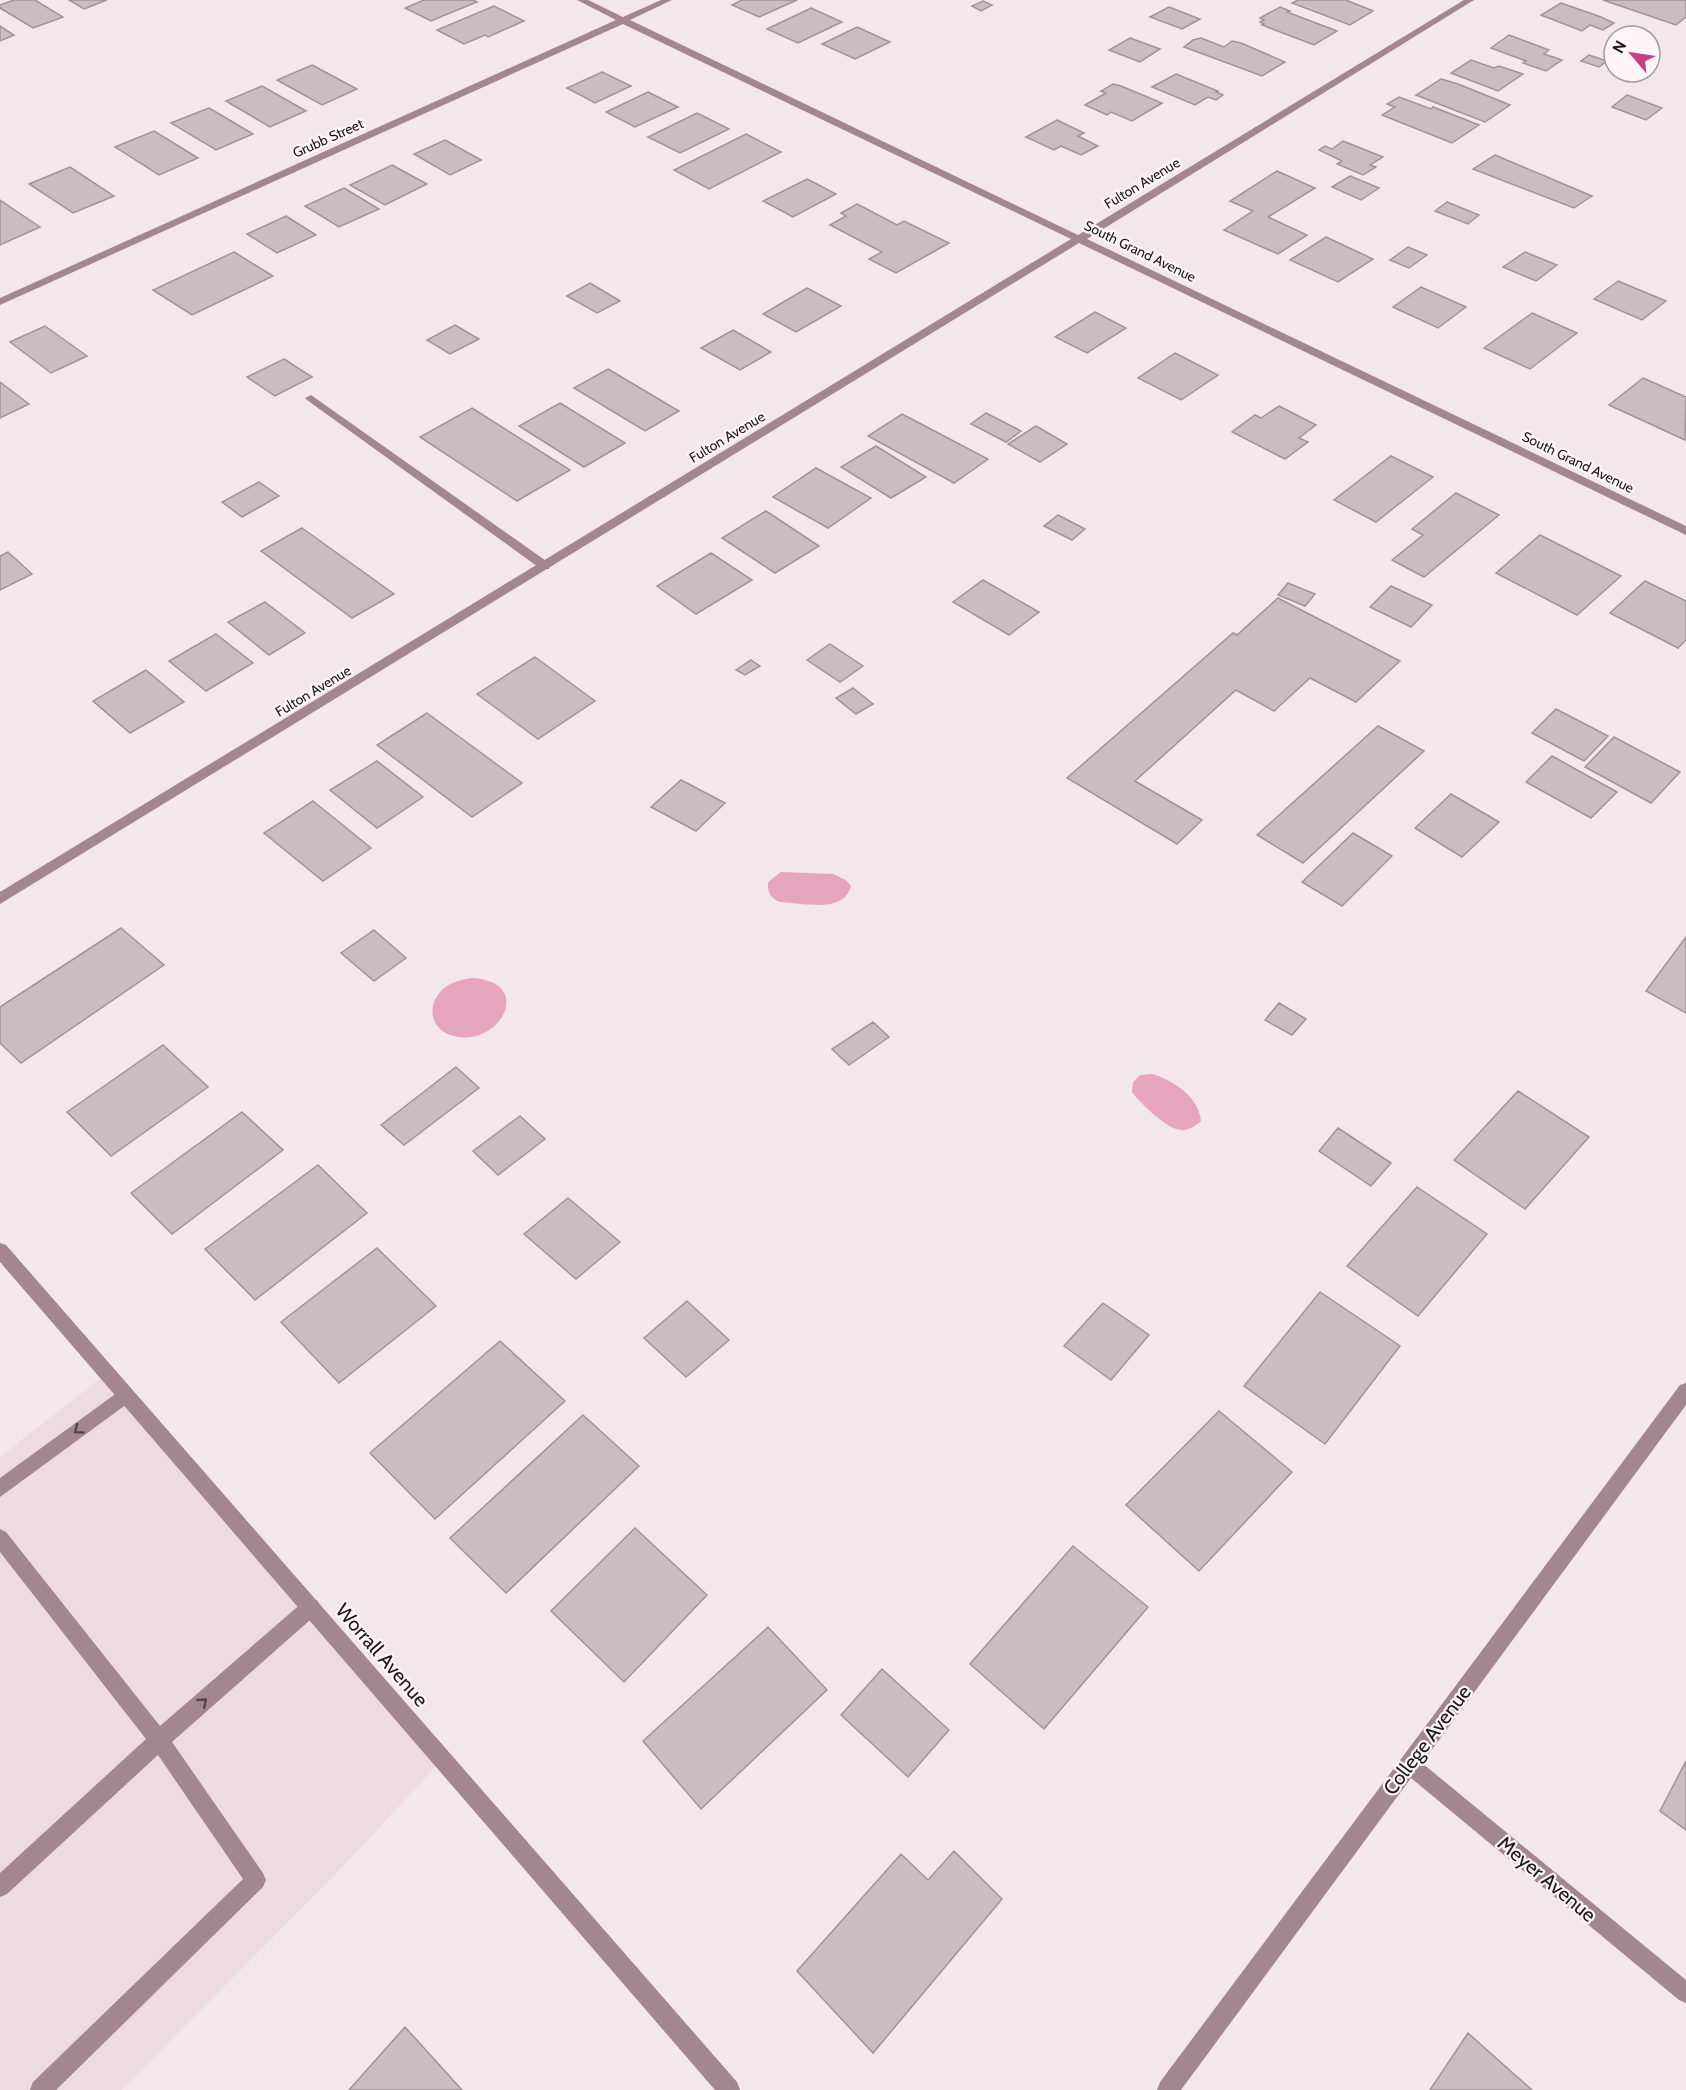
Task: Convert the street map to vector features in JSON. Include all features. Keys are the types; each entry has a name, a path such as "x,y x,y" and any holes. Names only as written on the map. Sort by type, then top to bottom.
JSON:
{"street":[{"name":"South Grand Avenue","path":"581,0 1686,531"},
{"name":"Grubb Street","path":"0,302 668,0"},
{"name":"Fulton Avenue","path":"0,899 1470,0"},
{"path":"311,398 545,566"},
{"name":"Worrall Avenue","path":"0,1250 729,2090"},
{"name":"College Avenue","path":"1168,2090 1686,1391"},
{"path":"0,1489 125,1395"},
{"path":"0,1538 159,1740 256,1880 41,2090"},
{"path":"0,1887 159,1740 311,1607"},
{"name":"Meyer Avenue","path":"1409,1764 1686,1993"}],"shaded area":[{"path":"781,872 833,874 846,880 851,886 847,895 832,904 811,905 780,902 770,895 768,882"},
{"path":"473,978 493,983 504,992 506,1003 503,1015 494,1026 481,1034 465,1038 448,1034 441,1030 433,1018 436,997 450,984"},
{"path":"1153,1074 1184,1091 1196,1105 1201,1121 1189,1129 1180,1130 1168,1125 1147,1108 1132,1092 1133,1082 1140,1075"},
{"path":"106,1374 443,1759 349,1860 122,2090 0,2090 0,1457"}],"building":[{"path":"14,0 35,0 63,17 33,28 0,8 0,5"},
{"path":"69,0 107,0 84,9"},
{"path":"424,0 473,0 477,2 431,21 405,8"},
{"path":"742,0 797,0 759,17 732,5"},
{"path":"1298,0 1346,0 1373,11 1350,25 1292,3"},
{"path":"1603,0 1686,0 1686,17 1676,25"},
{"path":"983,1 992,5 981,11 972,6"},
{"path":"1561,3 1614,23 1602,24 1602,30 1590,25 1582,31 1541,15"},
{"path":"494,6 524,21 488,37 485,35 464,44 437,30"},
{"path":"1169,7 1200,19 1182,29 1150,17"},
{"path":"1280,7 1290,11 1287,12 1337,31 1314,45 1262,25 1264,24 1260,22 1264,20 1260,18"},
{"path":"811,8 842,22 798,43 767,29"},
{"path":"0,26 14,35 0,41"},
{"path":"857,27 890,42 855,59 822,44"},
{"path":"1509,35 1549,50 1544,54 1562,60 1546,71 1491,48"},
{"path":"1130,38 1160,49 1140,62 1109,50"},
{"path":"1201,38 1224,47 1232,41 1241,43 1285,62 1262,76 1184,47 1193,40"},
{"path":"1589,55 1602,59 1602,65 1599,67 1581,61"},
{"path":"1471,60 1523,74 1498,91 1451,73"},
{"path":"312,65 357,89 322,105 277,80"},
{"path":"602,72 631,86 595,103 567,88"},
{"path":"1176,74 1223,95 1216,100 1208,97 1195,105 1152,87"},
{"path":"1441,79 1510,105 1485,122 1416,95"},
{"path":"1113,84 1162,103 1132,121 1111,112 1107,115 1085,105 1106,93 1101,91"},
{"path":"262,86 306,111 270,127 226,101"},
{"path":"648,92 678,107 635,127 606,112"},
{"path":"1627,95 1662,108 1646,120 1612,107"},
{"path":"1399,97 1479,125 1452,143 1382,115 1395,107 1387,104"},
{"path":"209,108 253,134 216,150 171,123"},
{"path":"697,113 729,129 680,153 648,137"},
{"path":"1057,120 1084,133 1078,136 1098,146 1081,155 1061,146 1054,150 1026,137"},
{"path":"154,131 198,158 159,175 115,147"},
{"path":"746,134 781,152 709,189 674,170"},
{"path":"445,140 481,160 450,175 414,154"},
{"path":"1343,141 1383,157 1370,165 1376,167 1363,175 1337,164 1342,161 1319,150 1325,146 1332,149"},
{"path":"1495,155 1592,196 1574,208 1473,169"},
{"path":"392,165 427,184 385,205 350,185"},
{"path":"70,167 114,196 73,213 29,184"},
{"path":"1277,171 1315,188 1268,217 1307,235 1278,254 1224,230 1253,211 1230,201"},
{"path":"1350,176 1379,188 1361,200 1332,187"},
{"path":"807,179 836,194 793,217 763,201"},
{"path":"344,188 379,209 339,227 305,206"},
{"path":"0,200 40,227 0,245"},
{"path":"1447,202 1479,215 1468,224 1435,211"},
{"path":"857,204 897,225 904,221 949,243 896,273 869,259 882,252 830,225 846,216 841,213"},
{"path":"286,216 316,235 277,253 247,234"},
{"path":"1326,237 1373,259 1338,282 1290,260"},
{"path":"1408,247 1427,255 1409,268 1390,260"},
{"path":"234,252 273,276 192,315 153,290"},
{"path":"1525,252 1557,265 1536,281 1503,267"},
{"path":"1618,281 1666,301 1642,320 1594,299"},
{"path":"590,283 620,301 597,313 567,296"},
{"path":"1421,287 1466,307 1438,328 1393,307"},
{"path":"807,288 841,306 796,332 763,314"},
{"path":"1095,312 1126,328 1087,353 1055,337"},
{"path":"1532,313 1577,333 1530,369 1484,348"},
{"path":"455,325 479,339 450,354 427,340"},
{"path":"45,326 87,356 51,373 10,342"},
{"path":"733,330 771,352 740,370 701,348"},
{"path":"1175,353 1218,375 1181,400 1138,378"},
{"path":"284,359 312,377 275,396 247,377"},
{"path":"608,369 679,411 645,431 574,388"},
{"path":"1643,378 1686,397 1685,440 1609,405"},
{"path":"0,382 29,404 0,418"},
{"path":"560,403 625,443 584,467 519,426"},
{"path":"1279,406 1316,425 1299,438 1308,442 1285,459 1232,432 1255,415 1261,418"},
{"path":"472,408 570,470 517,501 420,437"},
{"path":"986,413 1021,431 1006,442 971,424"},
{"path":"902,414 988,459 954,483 868,436"},
{"path":"1036,426 1067,444 1040,462 1008,444"},
{"path":"876,446 926,477 891,498 841,467"},
{"path":"1391,456 1433,477 1376,522 1334,500"},
{"path":"816,468 871,498 828,528 773,497"},
{"path":"259,482 279,496 242,517 222,502"},
{"path":"1456,493 1499,515 1424,577 1392,560 1423,535 1412,529"},
{"path":"766,511 819,546 775,573 722,538"},
{"path":"1058,515 1085,529 1072,540 1044,526"},
{"path":"302,528 394,594 352,618 261,551"},
{"path":"1540,535 1621,576 1577,615 1496,573"},
{"path":"8,552 32,574 0,590 0,556"},
{"path":"711,553 752,580 696,614 657,586"},
{"path":"983,580 1039,612 1009,635 953,602"},
{"path":"1645,581 1686,601 1686,640 1678,648 1610,613"},
{"path":"1288,583 1315,594 1305,606 1278,595"},
{"path":"1391,586 1432,605 1411,627 1370,607"},
{"path":"1278,598 1400,661 1356,702 1310,678 1274,711 1236,690 1135,781 1202,820 1177,844 1067,778 1233,633 1237,635"},
{"path":"265,602 305,633 269,655 228,622"},
{"path":"216,634 253,663 206,691 169,661"},
{"path":"830,644 863,666 840,682 807,660"},
{"path":"535,657 595,701 538,739 477,694"},
{"path":"751,660 760,666 745,675 736,670"},
{"path":"146,670 184,702 130,733 93,701"},
{"path":"853,688 873,704 856,714 836,698"},
{"path":"1556,709 1608,736 1584,761 1532,733"},
{"path":"427,713 522,783 472,817 377,745"},
{"path":"1378,726 1424,751 1303,863 1257,835"},
{"path":"1614,737 1680,772 1651,803 1585,767"},
{"path":"1552,756 1617,792 1591,818 1526,782"},
{"path":"377,761 423,797 377,828 330,790"},
{"path":"681,780 725,803 696,831 651,807"},
{"path":"1451,794 1499,822 1462,857 1415,828"},
{"path":"313,801 371,848 323,881 264,833"},
{"path":"1353,833 1392,856 1342,906 1302,882"},
{"path":"121,928 164,965 21,1063 0,1043 0,1007"},
{"path":"374,930 406,958 374,981 341,953"},
{"path":"1686,937 1686,1013 1646,991"},
{"path":"1279,1003 1306,1019 1292,1035 1265,1020"},
{"path":"873,1022 889,1037 849,1065 832,1049"},
{"path":"163,1045 208,1087 111,1156 67,1112"},
{"path":"456,1067 479,1088 404,1145 381,1125"},
{"path":"1518,1091 1589,1137 1525,1209 1454,1160"},
{"path":"242,1112 283,1150 172,1234 131,1193"},
{"path":"520,1116 545,1139 498,1175 473,1151"},
{"path":"1338,1128 1391,1163 1371,1186 1319,1151"},
{"path":"318,1165 367,1213 255,1300 205,1249"},
{"path":"1417,1187 1487,1234 1418,1316 1347,1266"},
{"path":"568,1198 620,1242 576,1279 524,1234"},
{"path":"377,1248 436,1306 339,1383 281,1322"},
{"path":"1320,1292 1400,1346 1325,1444 1244,1386"},
{"path":"687,1301 729,1340 686,1377 644,1338"},
{"path":"1103,1303 1149,1335 1111,1380 1064,1346"},
{"path":"500,1341 565,1401 435,1519 370,1453"},
{"path":"1219,1411 1292,1472 1199,1571 1126,1505"},
{"path":"583,1415 639,1466 506,1593 450,1538"},
{"path":"635,1528 707,1595 624,1682 551,1611"},
{"path":"1073,1546 1148,1607 1044,1729 970,1664"},
{"path":"768,1627 827,1690 701,1809 643,1741"},
{"path":"882,1669 949,1730 908,1777 841,1715"},
{"path":"1686,1761 1686,1830 1660,1811"},
{"path":"954,1851 1002,1899 873,2053 797,1971 901,1854 928,1880"},
{"path":"405,2027 462,2090 349,2090"},
{"path":"1468,2033 1532,2090 1430,2090"}]}
